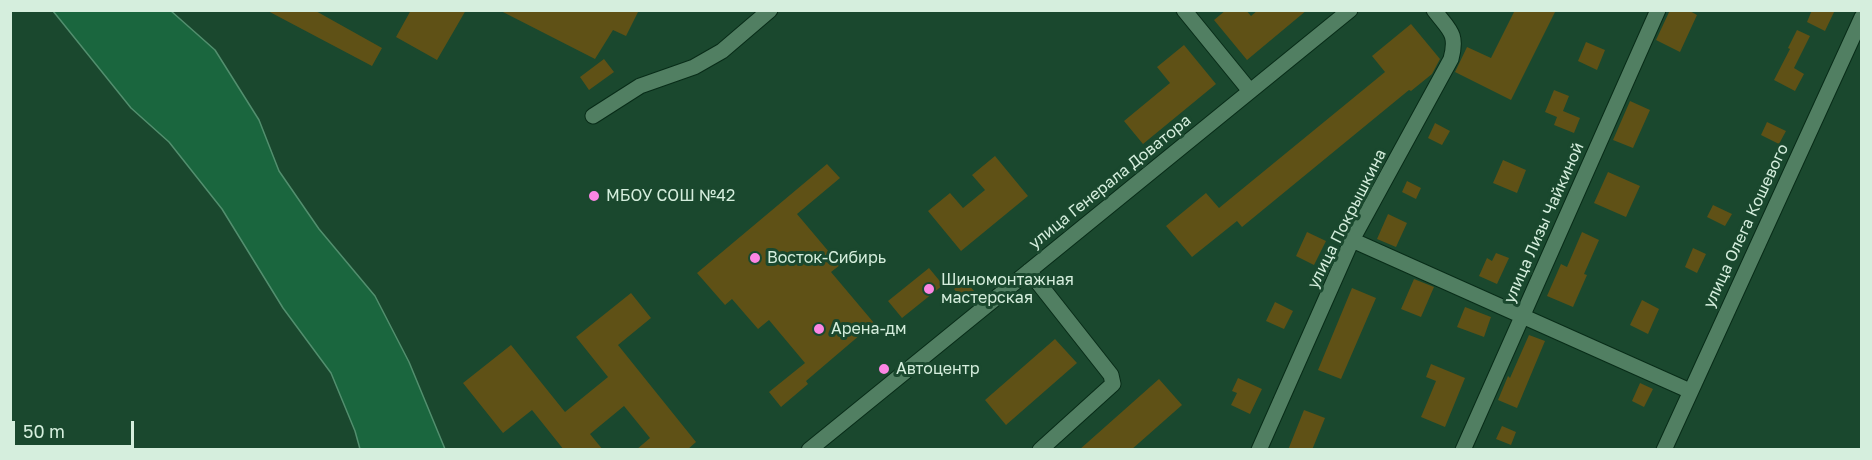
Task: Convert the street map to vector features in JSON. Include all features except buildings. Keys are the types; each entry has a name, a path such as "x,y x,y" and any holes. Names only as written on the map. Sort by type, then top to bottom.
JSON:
{"street":[{"path":"593,116 640,86 694,67 722,51 770,10"},
{"path":"1184,10 1250,91"},
{"name":"улица Генерала Доватора","path":"809,450 1350,10"},
{"name":"улица Покрышкина","path":"1259,450 1352,240 1451,59 1454,48 1452,34 1434,10"},
{"name":"улица Лизы Чайкиной","path":"1463,450 1658,10"},
{"name":"улица Олега Кошевого","path":"1664,450 1862,17"},
{"path":"1352,240 1690,391"},
{"path":"1029,271 1111,375 1113,384 1040,450"}],"shaded area":[{"path":"53,11 171,11 215,50 259,120 279,171 319,229 375,296 409,362 445,449 360,449 331,373 283,308 222,209 169,142 131,108"}],"place":[{"name":"МБОУ СОШ №42","path":"594,196"},
{"name":"Восток-Сибирь","path":"755,258"},
{"name":"Шиномонтажная мастерская","path":"929,289"},
{"name":"Арена-дм","path":"819,329"},
{"name":"Автоцентр","path":"884,369"}]}
